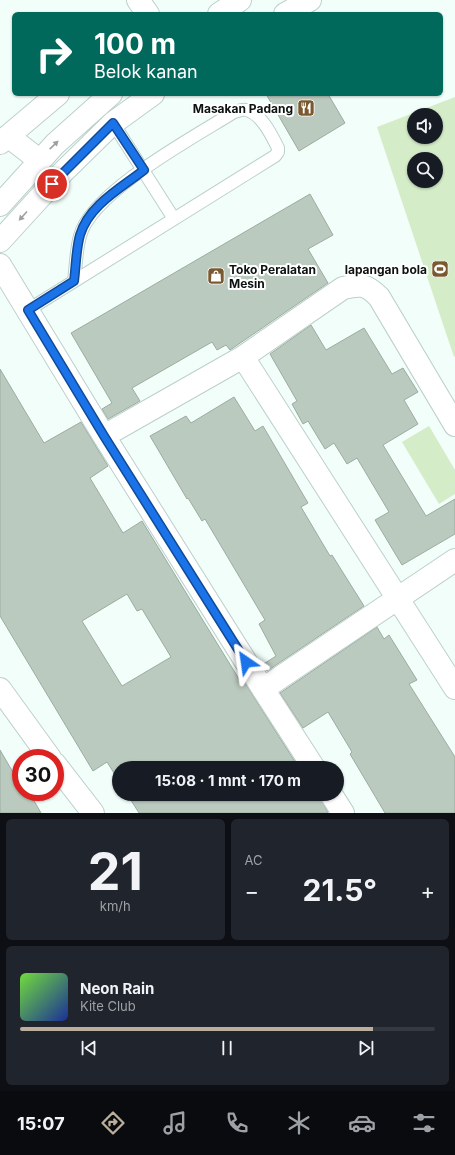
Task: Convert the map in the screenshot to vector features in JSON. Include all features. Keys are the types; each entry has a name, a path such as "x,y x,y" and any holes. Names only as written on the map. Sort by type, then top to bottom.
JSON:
{"street":[{"path":"138,0 147,12"},
{"path":"222,12 240,0"},
{"path":"289,12 310,0"},
{"path":"39,160 4,139 56,96"},
{"path":"0,205 39,160 109,96"},
{"path":"0,241 63,172 113,123 150,96"},
{"path":"0,265 104,436 309,761"},
{"path":"104,436 243,357 343,288 357,284 369,287 379,297 455,425"},
{"path":"243,357 397,600 455,688"},
{"path":"263,689 455,560"},
{"path":"0,689 43,749"},
{"path":"64,776 93,813"},
{"path":"335,801 343,813"}],"lane":[{"path":"28,310 275,156 278,152 276,143 264,124 254,113 245,110 234,112 144,170 102,202 88,218 80,235 74,281"},
{"path":"113,123 174,219"}],"green space":[{"name":"lapangan bola","path":"455,97 455,356 454,357 377,127 407,115 407,144 443,144 443,108 426,108"},
{"path":"429,426 455,470 455,494 439,504 402,442"}],"building":[{"name":"Masakan Padang","path":"267,96 329,96 345,123 299,151"},
{"name":"Toko Peralatan Mesin","path":"310,194 333,235 308,249 328,283 230,350 226,345 217,350 212,342 132,388 140,401 108,419 102,409 112,403 71,333"},
{"path":"311,325 326,350 364,328 392,374 403,368 418,392 404,400 418,424 383,445 426,516 455,499 455,534 402,565 375,520 389,512 357,458 347,464 334,443 325,449 308,421 303,424 292,404 297,401 270,354"},
{"path":"0,369 44,443 81,422 108,466 90,478 123,533 142,521 239,679 241,677 295,761 112,761 112,770 107,762 93,771 0,616","holes":["127,594 137,611 142,609 171,657 122,686 82,621"]},
{"path":"234,397 255,431 263,426 308,503 301,507 330,556 332,555 364,606 267,671 262,665 276,656 259,624 265,620 205,519 202,521 188,498 187,499 150,436 186,416 191,423"},
{"path":"377,627 384,639 389,635 417,680 409,684 455,757 455,813 385,813 350,754 352,752 328,712 303,728 280,693"},
{"path":"0,750 12,770 12,801 34,801 41,813 0,813"},
{"path":"131,801 322,801 328,813 139,813"}],"place":[{"name":"Masakan Padang","path":"306,108"},
{"name":"lapangan bola","path":"440,269"},
{"name":"Toko Peralatan Mesin","path":"216,276"}],"route":[{"path":"52,184 113,123 144,170 102,202 88,218 80,235 74,281 28,310 104,436 246,662"}]}
